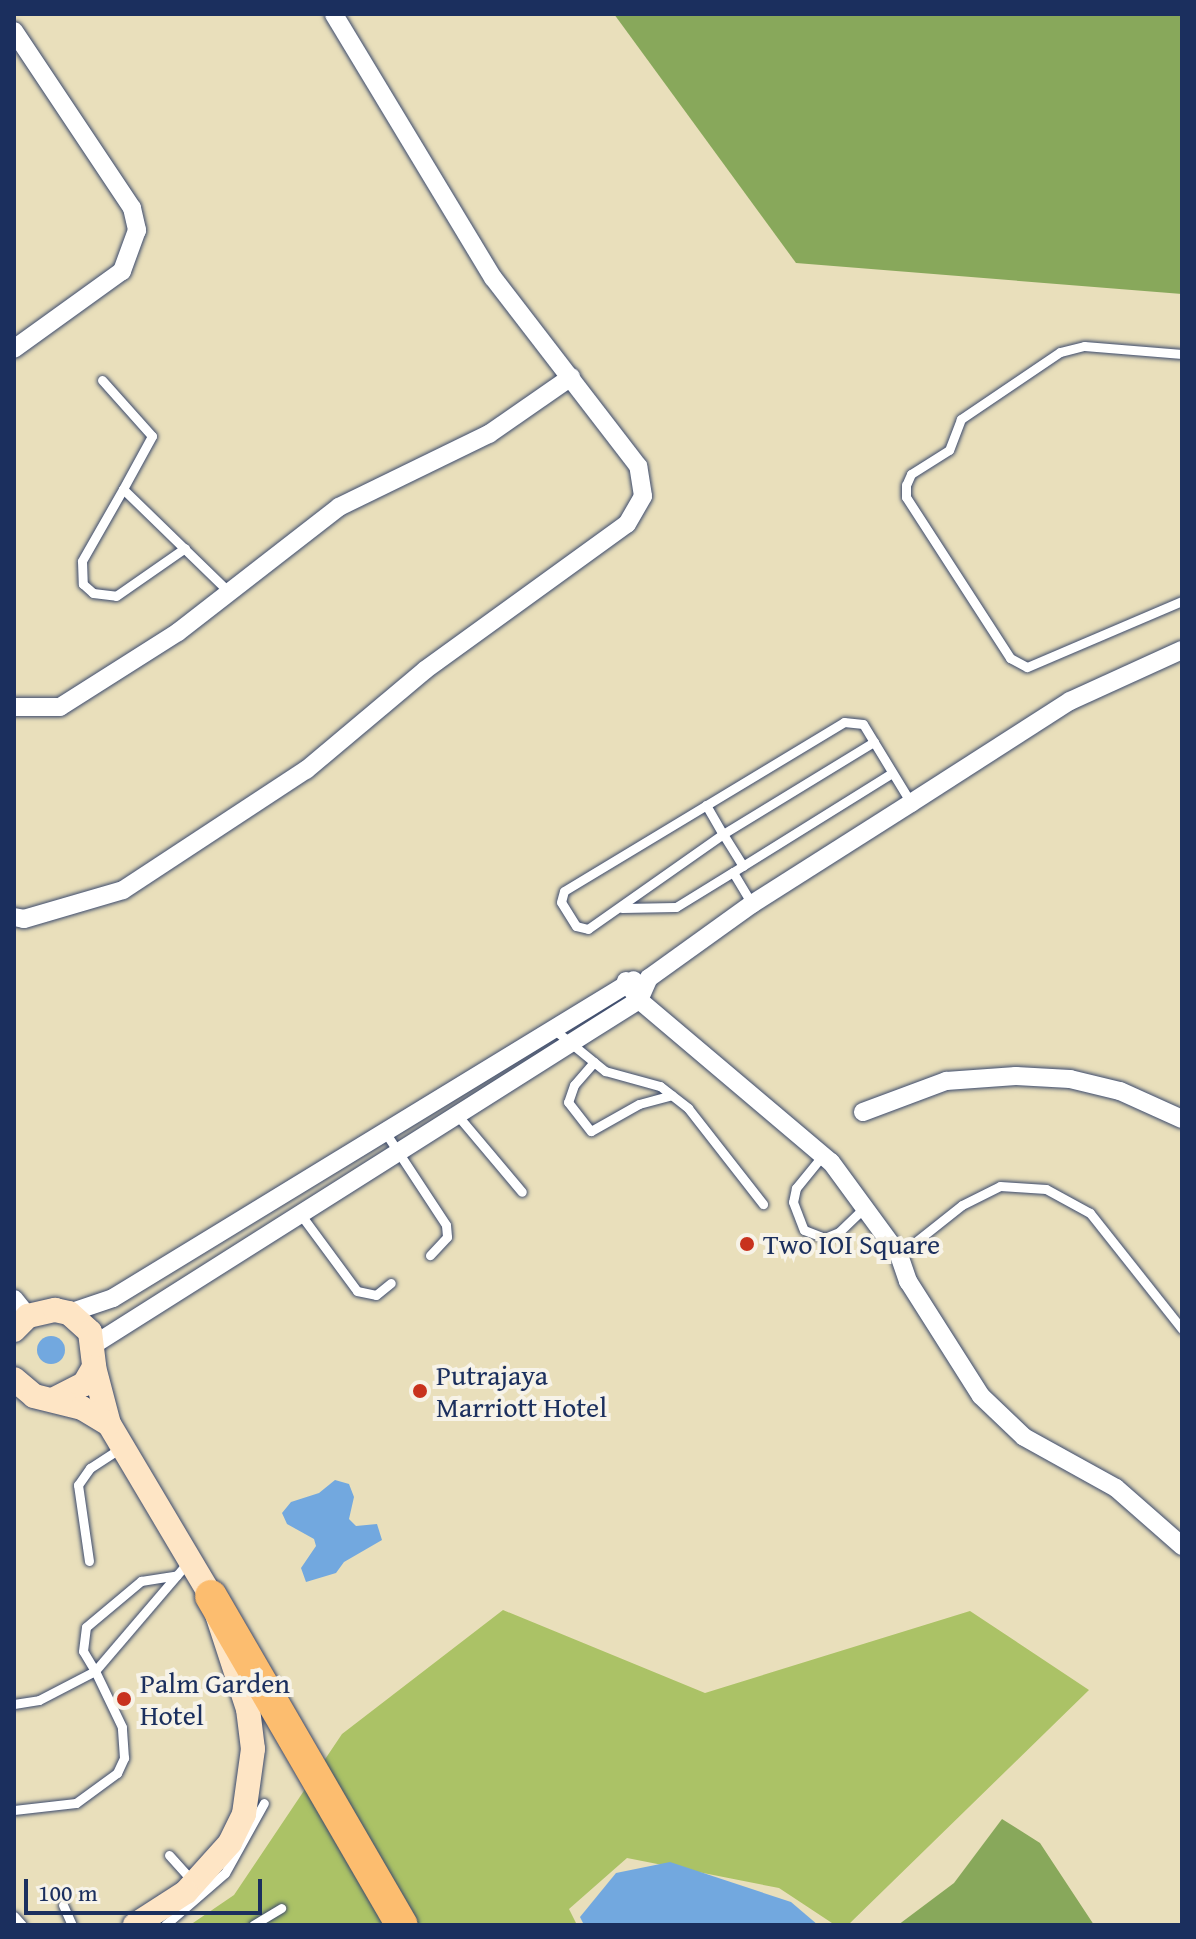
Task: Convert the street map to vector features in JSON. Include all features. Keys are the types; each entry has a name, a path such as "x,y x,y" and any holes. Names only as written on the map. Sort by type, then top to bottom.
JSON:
{"highway":[{"path":"211,1596 402,1925"}],"street":[{"path":"14,917 39,915 136,881 306,770 425,670 627,524 643,496 638,466 448,211 334,14"},
{"path":"14,31 132,208 137,230 122,271 14,349"},
{"path":"14,707 60,707 231,594 339,507 489,434 571,377"},
{"path":"69,1313 113,1298 626,981 649,978 752,904 1070,701 1182,650"},
{"path":"55,1399 84,1384 94,1356 301,1215 639,1000 649,978"},
{"path":"626,981 639,1000 823,1155 866,1206 899,1255 908,1281 981,1396 1024,1437 1116,1488 1182,1546"},
{"path":"863,1112 946,1081 1016,1076 1070,1079 1120,1091 1182,1119"},
{"path":"17,1309 69,1313 90,1332 109,1424 124,1447 184,1567 211,1596 248,1709 252,1770 244,1814 230,1843 194,1884 135,1925"},
{"path":"18,1389 55,1399 109,1424"}],"lane":[{"path":"1182,354 1084,346 1060,352 961,419 949,450 911,474 906,485 906,497 1010,658 1027,667 1182,601"},
{"path":"102,380 152,436 82,561 83,584 93,593 116,596 185,548"},
{"path":"123,489 231,594"},
{"path":"874,742 653,878 622,908 581,929 560,897 844,722 863,724 874,742 892,773 911,803"},
{"path":"622,908 676,907 892,773"},
{"path":"706,805 743,866"},
{"path":"733,872 752,904"},
{"path":"551,1027 568,1046 624,1080 660,1086 688,1108 763,1204"},
{"path":"594,1062 569,1092 568,1102 591,1131 639,1104 672,1095"},
{"path":"458,1116 522,1192"},
{"path":"384,1131 446,1225 447,1237 430,1255"},
{"path":"823,1155 796,1188 793,1202 804,1230 825,1238 866,1206"},
{"path":"899,1255 962,1205 1000,1186 1046,1189 1090,1213 1182,1329"},
{"path":"301,1215 357,1291 376,1295 391,1283"},
{"path":"89,1561 78,1485 90,1468 124,1447"},
{"path":"14,1810 76,1803 117,1773 124,1758 122,1727 83,1651 86,1627 141,1581 184,1567"},
{"path":"14,1704 39,1700 95,1671 184,1567"},
{"path":"165,1925 225,1873 264,1803"},
{"path":"169,1855 194,1884"},
{"path":"63,1905 72,1925"},
{"path":"253,1925 281,1908"},
{"path":"14,1916 22,1925"}],"green space":[{"path":"614,14 1182,14 1182,294 796,263"},
{"path":"503,1610 705,1693 970,1611 1089,1690 848,1925 835,1925 779,1888 627,1858 569,1909 577,1925 190,1925 234,1895 342,1734"},
{"path":"1002,1819 1040,1843 1094,1925 898,1925 954,1883"}],"water":[{"path":"51,1336 61,1340 65,1350 61,1360 51,1364 41,1360 37,1350 41,1340"},
{"path":"335,1480 349,1484 354,1497 349,1519 356,1526 377,1524 382,1540 344,1562 336,1573 306,1582 301,1568 316,1546 314,1539 287,1524 282,1513 291,1502 319,1493"},
{"path":"670,1862 791,1902 818,1925 584,1925 580,1917 616,1873"}],"place":[{"name":"Two IOI Square","path":"747,1244"},
{"name":"Putrajaya Marriott Hotel","path":"420,1391"},
{"name":"Palm Garden Hotel","path":"124,1699"}]}
